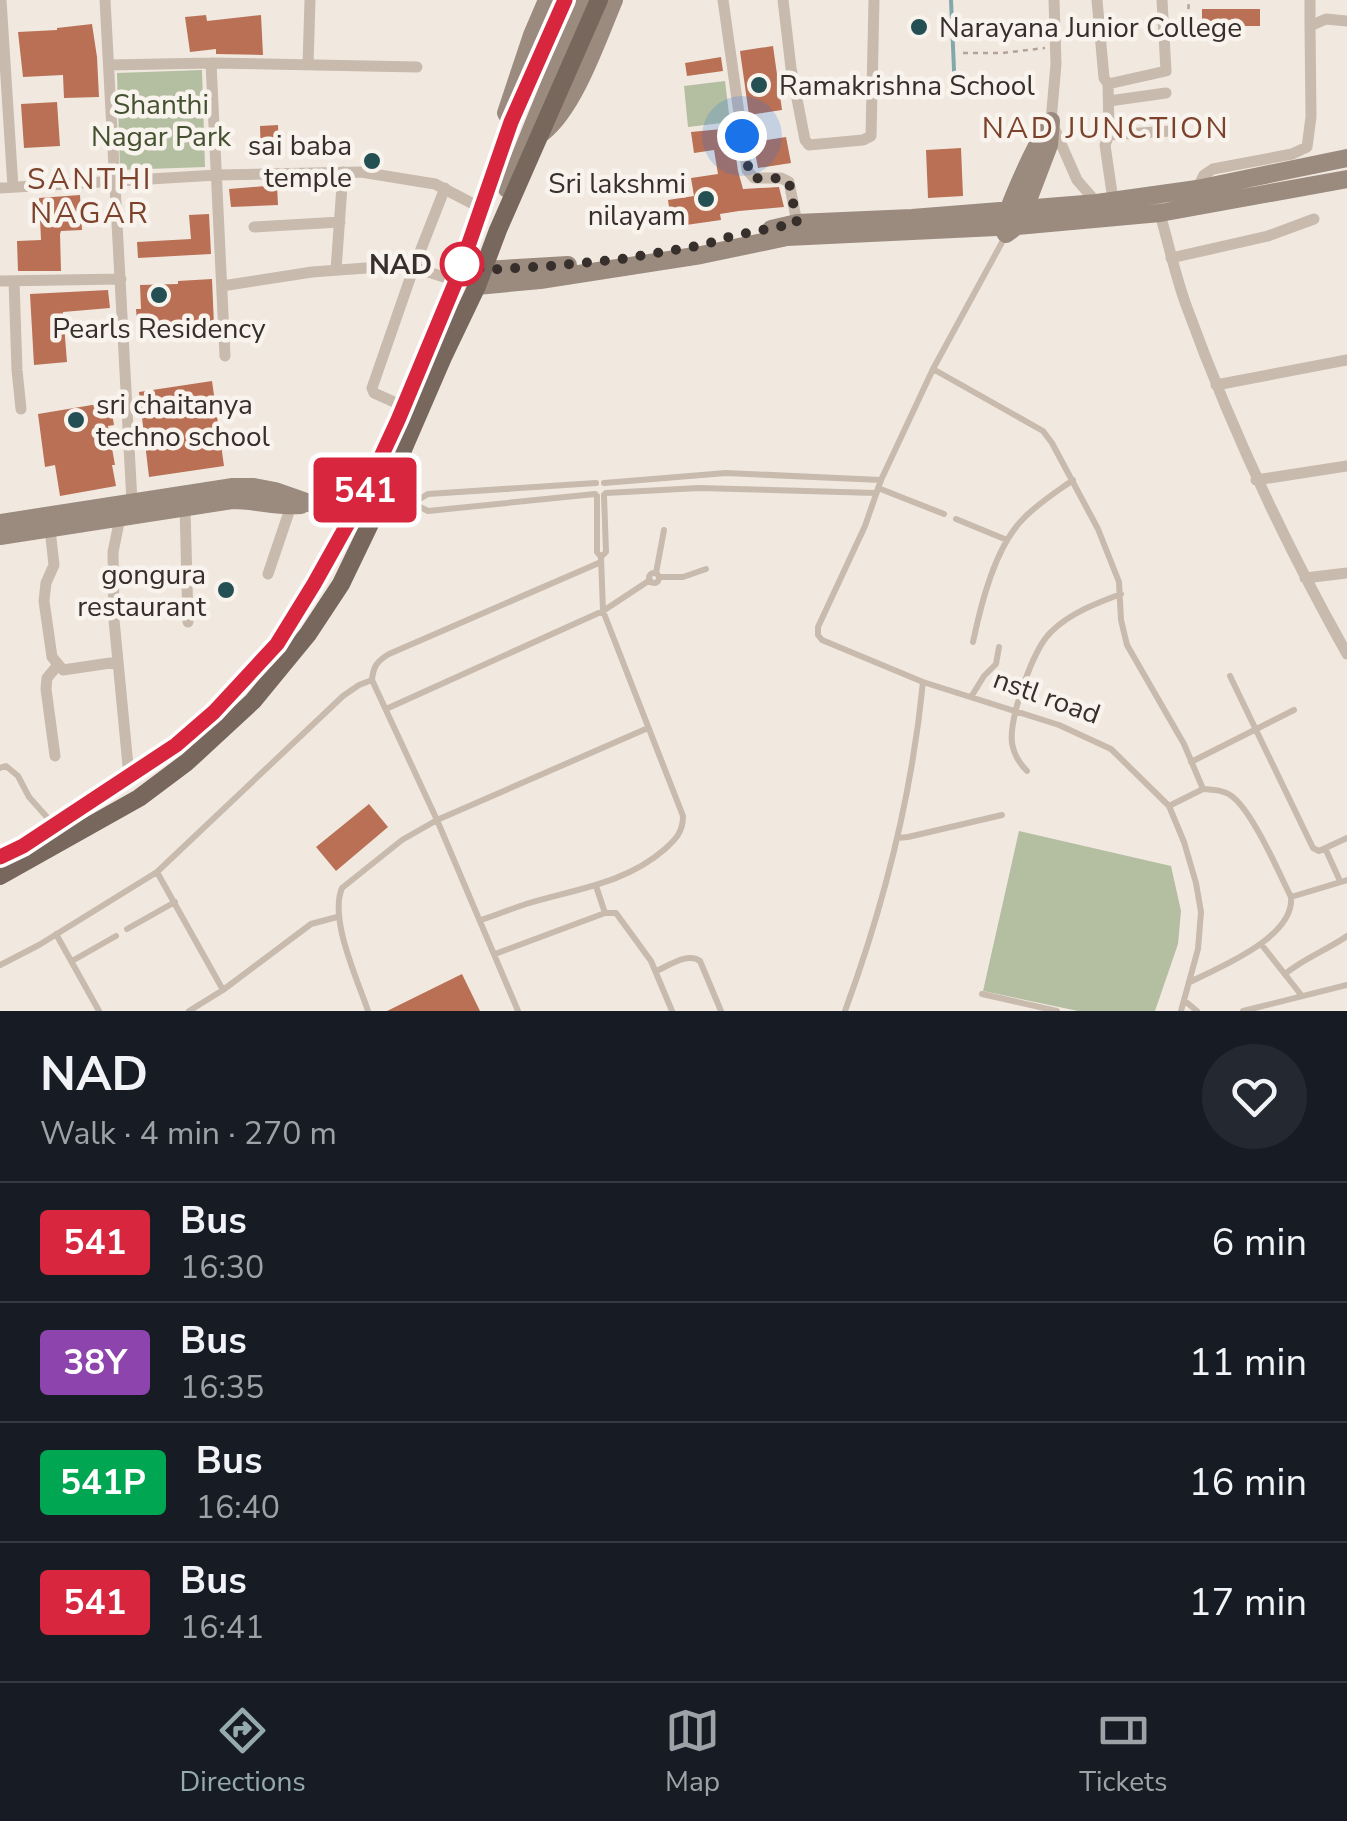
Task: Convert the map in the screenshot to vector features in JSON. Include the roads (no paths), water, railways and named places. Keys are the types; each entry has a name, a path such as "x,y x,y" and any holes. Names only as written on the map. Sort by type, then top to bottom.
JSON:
{"main road":[{"path":"0,876 139,798 188,762 252,700 308,634 341,584 404,406 456,281 511,122 565,0"},
{"path":"0,858 176,745 214,712 277,644 370,501 444,355 481,278 498,230 599,0"}],"street":[{"path":"1,0 7,187 360,172 445,188 479,216 490,200 576,0"},
{"path":"105,0 116,181 126,510 113,552 114,620 130,776"},
{"path":"308,64 310,0"},
{"path":"511,122 506,113 547,0"},
{"path":"498,230 501,204 584,0"},
{"path":"542,133 554,124 581,78 614,0"},
{"path":"723,0 747,170 754,178 781,178 789,182 797,223"},
{"path":"782,0 791,68 809,145 870,136 874,0"},
{"path":"1054,0 1056,48 1051,121 1076,180 1105,202"},
{"path":"1097,0 1104,78 1108,84 1110,135 1105,145 1105,202"},
{"path":"1108,84 1166,72 1162,0"},
{"path":"1197,189 1213,168 1292,154 1306,147 1310,117 1310,0"},
{"path":"1310,26 1326,20 1347,21"},
{"path":"109,66 211,63 417,67"},
{"path":"211,63 225,356"},
{"path":"1108,101 1166,94"},
{"name":"nstl road","path":"1012,221 1037,144 1051,121"},
{"path":"1110,135 1171,131"},
{"path":"481,278 703,245 797,223 912,218 1012,221 1347,158"},
{"path":"336,270 344,172"},
{"path":"481,278 540,280 787,237 1160,213 1347,179"},
{"path":"404,406 380,397 372,388 445,188"},
{"path":"1154,194 1184,301 1216,385 1256,480 1347,654"},
{"path":"1172,258 1268,236 1314,219"},
{"path":"254,227 340,222"},
{"path":"222,286 336,270 407,265 456,281"},
{"path":"0,281 120,279"},
{"path":"14,280 21,409"},
{"path":"1216,385 1347,360"},
{"path":"1256,480 1347,466"},
{"path":"0,536 50,529 233,487 274,491 328,507 370,501"},
{"path":"0,523 232,500 280,506 312,504"},
{"path":"268,574 291,506"},
{"path":"184,507 188,622"},
{"path":"50,529 54,565 44,600 52,657 63,670 118,662"},
{"path":"1304,578 1347,573"},
{"path":"54,756 46,689 47,678 57,666"}],"lane":[{"name":"nstl road","path":"1012,221 934,369 879,487 818,627 818,635 923,682 1058,725 1111,748 1169,806 1184,842 1201,912 1198,949 1181,1011"},
{"path":"934,369 1043,431 1098,529 1119,582 1127,645 1204,789"},
{"path":"413,503 428,494 726,474 879,487 944,514"},
{"path":"973,642 978,617 1007,540 1023,518 1073,480"},
{"path":"600,483 608,489 601,495"},
{"path":"600,483 593,490 601,495"},
{"path":"370,501 413,503 428,511 699,488 879,487"},
{"path":"518,1011 372,680 375,664 388,654 601,559 606,552 601,495"},
{"path":"956,519 1007,540"},
{"path":"386,708 603,611 650,580 657,583 664,530"},
{"path":"481,920 624,876 646,864 681,832 683,816 603,611 601,559"},
{"path":"658,575 683,577 706,569"},
{"path":"1026,771 1012,744 1015,710 1042,644 1052,631 1086,607 1121,594"},
{"path":"971,697 998,660 999,647"},
{"path":"1230,676 1314,848 1319,851 1347,838"},
{"path":"0,965 157,872 343,696 372,680"},
{"path":"845,1011 897,838 913,768 923,682"},
{"path":"1192,762 1294,710"},
{"path":"368,1011 337,917 342,888 402,840 437,820 648,728"},
{"path":"0,768 6,766 18,776 29,797 54,825"},
{"path":"1169,806 1204,789 1225,792 1236,799 1262,838 1291,898 1291,911 1261,944 1190,982"},
{"path":"897,838 1002,814"},
{"path":"1291,898 1344,880 1325,848"},
{"path":"157,872 223,990"},
{"path":"596,886 605,913"},
{"path":"126,930 175,902"},
{"path":"495,954 605,913 616,913 656,971 672,1011"},
{"path":"189,1011 311,924 337,917"},
{"path":"56,934 99,1011"},
{"path":"72,961 116,936"},
{"path":"1285,974 1347,936"},
{"path":"1261,944 1302,996"},
{"path":"656,971 688,957 700,960 721,1011"},
{"path":"1243,1011 1347,985"},
{"path":"982,994 1057,1011"},
{"path":"1185,1001 1197,1011"}],"waterway":[{"path":"951,0 955,93"}],"place":[{"name":"Narayana Junior College","path":"919,27"},
{"name":"Ramakrishna School","path":"759,85"},
{"name":"sai baba temple","path":"372,161"},
{"name":"Sri lakshmi nilayam","path":"706,199"},
{"name":"NAD","path":"462,264"},
{"name":"Pearls Residency","path":"159,295"},
{"name":"sri chaitanya techno school","path":"76,420"},
{"name":"gongura restaurant","path":"226,590"}],"district":[{"name":"NAD JUNCTION","path":"1106,128"},
{"name":"SANTHI NAGAR","path":"90,196"}],"park label":[{"name":"Shanthi Nagar Park","path":"161,120"}]}
